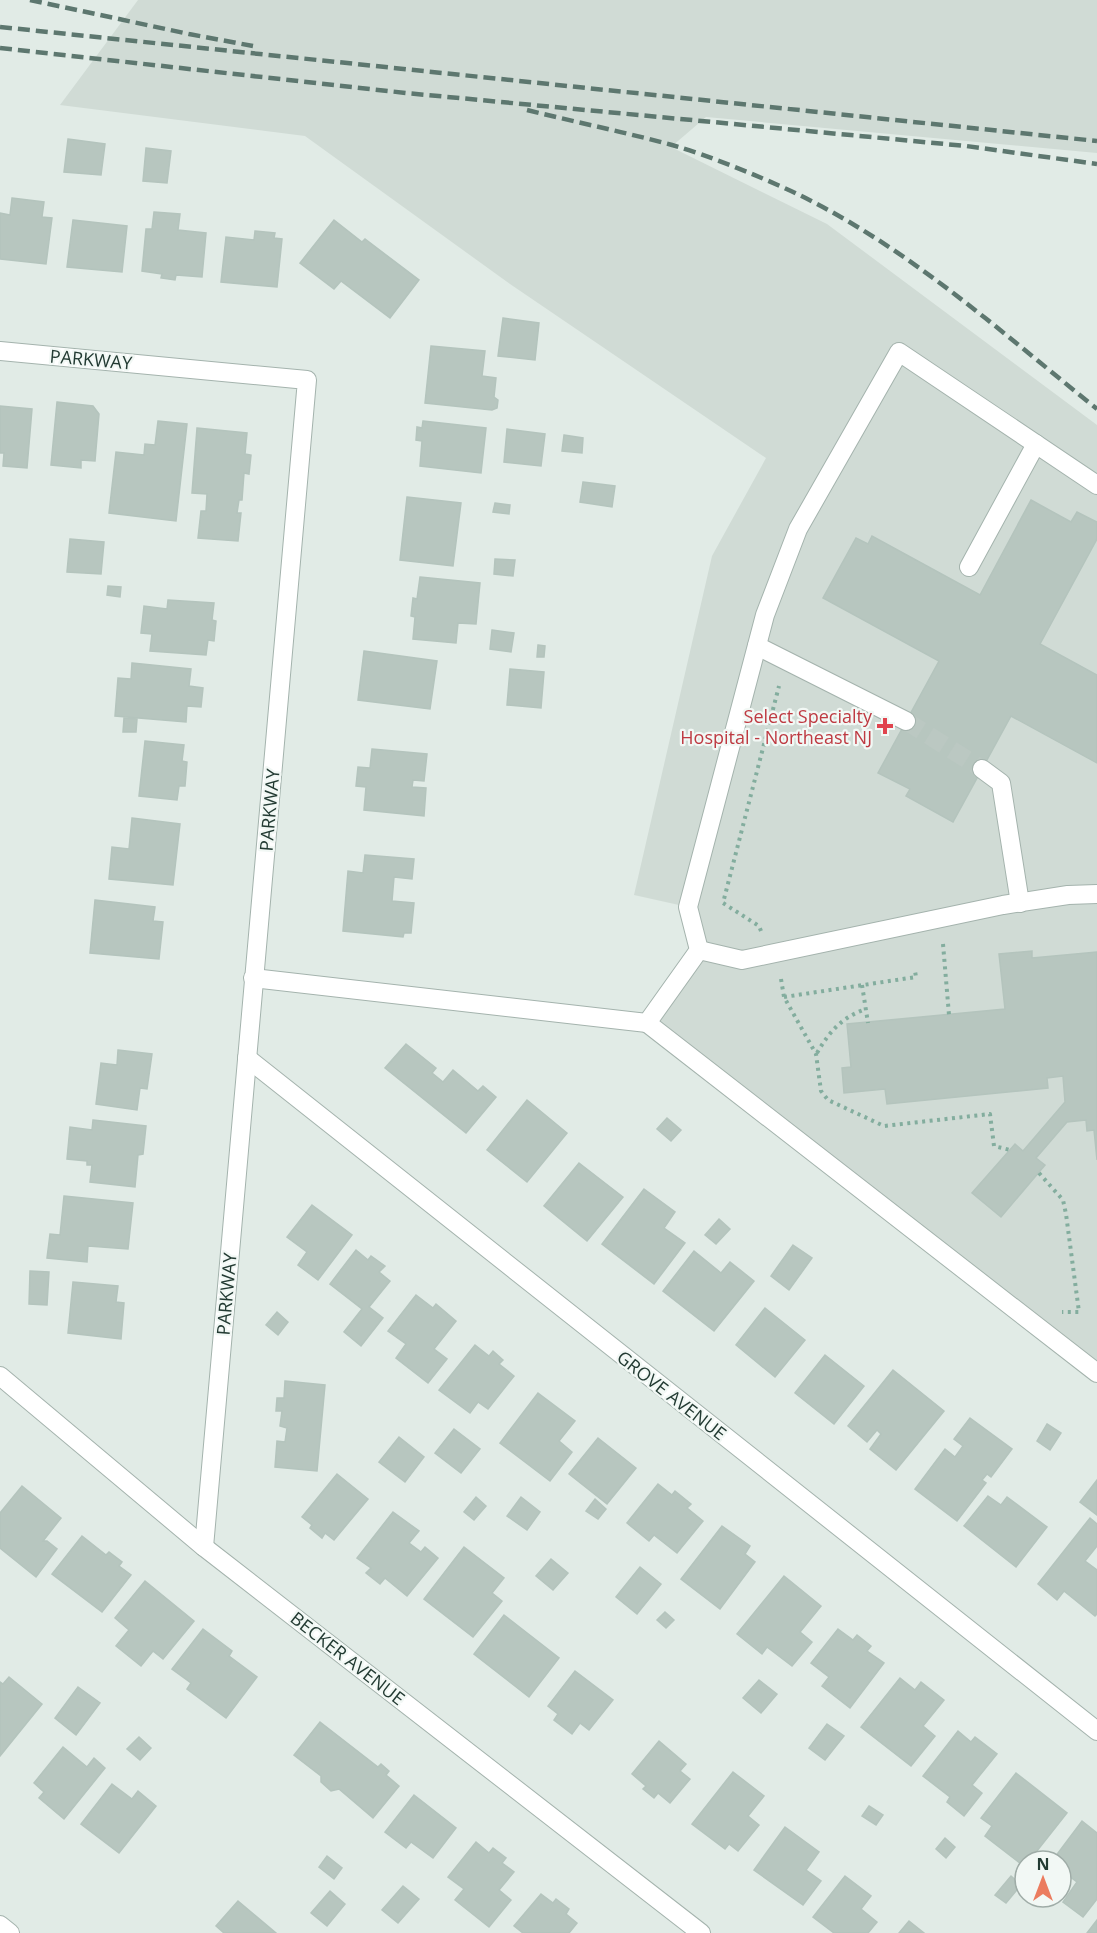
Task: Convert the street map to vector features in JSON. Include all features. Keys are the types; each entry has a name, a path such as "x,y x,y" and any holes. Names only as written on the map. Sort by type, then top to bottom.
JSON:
{"street":[{"name":"PARKWAY","path":"0,351 307,380 204,1547"},
{"path":"647,1023 699,950 688,907 765,615 798,529 899,352 1097,485"},
{"path":"969,567 1036,444"},
{"path":"757,645 906,721"},
{"path":"982,769 1000,783 1020,903"},
{"path":"699,950 742,960 1020,903 1068,895 1097,894"},
{"path":"253,978 647,1023 1097,1373"},
{"name":"GROVE AVENUE","path":"247,1058 1097,1731"},
{"name":"BECKER AVENUE","path":"0,1376 204,1547 701,1933"},
{"path":"0,1925 10,1933"}],"path":[{"path":"786,660 723,903 759,926 774,953 780,969 784,997 816,1054 821,1091 828,1100 884,1126 990,1114 994,1146 1010,1150"},
{"path":"941,919 949,1015"},
{"path":"784,997 916,977 915,971"},
{"path":"862,985 868,1023"},
{"path":"816,1054 828,1035 843,1019 866,1009"},
{"path":"1039,1173 1063,1200 1079,1312 1056,1311"}],"shaded area":[{"name":"Select Specialty Hospital - Northeast NJ","path":"138,0 1097,0 1097,153 706,117 671,147 827,224 1097,425 1097,1373 647,1023 699,950 688,907 634,895 712,556 766,458 510,284 305,136 60,105"}],"building":[{"path":"68,139 105,144 101,175 64,172"},
{"path":"146,148 171,151 167,183 143,181"},
{"path":"12,198 44,202 42,217 52,218 46,264 0,259 0,213 10,215"},
{"path":"154,212 180,214 178,230 206,233 202,277 176,275 175,280 161,278 162,274 142,271 146,229 152,229"},
{"path":"73,220 127,226 122,272 67,267"},
{"path":"334,220 362,242 365,239 419,280 390,318 341,281 334,289 300,263"},
{"path":"255,231 275,233 274,238 282,239 277,287 221,282 226,237 254,240"},
{"path":"503,318 539,323 535,360 498,356"},
{"path":"431,346 485,351 482,376 496,378 494,397 498,400 497,408 492,410 425,403"},
{"path":"57,402 93,406 99,414 95,461 81,460 81,468 51,465"},
{"path":"0,406 32,409 27,468 3,466 4,453 0,453"},
{"path":"158,421 187,424 176,521 109,513 116,452 144,455 145,444 155,445"},
{"path":"423,421 486,428 481,473 420,466 422,441 416,440 417,427 422,428"},
{"path":"197,428 247,433 245,454 251,455 249,474 244,473 242,500 239,500 237,513 241,513 238,541 198,538 201,511 206,511 207,494 192,493"},
{"path":"507,429 545,434 541,466 504,462"},
{"path":"564,435 583,438 582,453 562,451"},
{"path":"583,482 615,486 612,507 580,502"},
{"path":"407,497 461,503 453,566 400,560"},
{"path":"1031,500 1071,522 1077,512 1097,522 1097,539 1040,644 1097,675 1097,763 1011,716 953,822 906,796 910,789 878,773 939,661 823,598 856,538 868,544 872,536 980,595"},
{"path":"495,503 510,505 509,514 493,512"},
{"path":"70,539 104,542 101,574 67,572"},
{"path":"495,559 515,560 513,576 494,574"},
{"path":"420,577 480,583 476,624 458,623 456,643 413,639 415,617 411,616 413,598 417,599"},
{"path":"108,586 121,587 120,597 107,595"},
{"path":"168,600 214,603 212,620 216,621 214,641 208,640 206,655 150,651 152,634 141,633 144,606 167,609"},
{"path":"492,630 514,633 511,652 490,649"},
{"path":"538,645 545,646 544,657 537,657"},
{"path":"364,651 437,661 430,709 358,700"},
{"path":"132,663 191,669 189,686 203,688 201,707 187,706 186,722 115,716 118,678 131,679"},
{"path":"510,669 544,672 541,708 507,705"},
{"path":"124,718 137,719 136,732 123,732"},
{"path":"145,741 184,745 182,761 187,762 185,786 179,786 177,800 139,796"},
{"path":"372,749 427,754 424,781 413,780 412,787 426,788 424,816 364,810 366,787 356,786 358,767 370,768"},
{"path":"132,818 180,824 173,885 109,879 112,847 129,849"},
{"path":"365,855 414,859 412,879 394,877 392,901 414,903 411,933 404,933 403,937 343,931 348,871 363,873"},
{"path":"95,900 155,907 153,921 163,922 159,959 90,953"},
{"path":"1032,951 1032,958 1097,952 1097,1160 1094,1130 1087,1131 1086,1120 1067,1122 1036,1158 1045,1165 1001,1217 972,1193 1015,1144 1023,1151 1065,1102 1063,1076 1047,1078 1048,1088 887,1104 885,1089 844,1093 842,1068 851,1067 847,1024 1005,1009 999,954"},
{"path":"406,1044 436,1068 432,1073 443,1082 453,1070 478,1091 483,1086 496,1097 466,1133 385,1068"},
{"path":"118,1050 152,1054 147,1089 140,1088 137,1110 96,1104 101,1063 117,1065"},
{"path":"527,1100 567,1133 527,1182 487,1150"},
{"path":"667,1118 681,1130 671,1141 657,1129"},
{"path":"93,1120 146,1126 143,1154 138,1155 135,1187 90,1182 92,1165 87,1165 87,1161 67,1159 70,1127 92,1130"},
{"path":"579,1163 623,1197 587,1241 544,1206"},
{"path":"644,1189 675,1212 664,1228 685,1243 654,1284 602,1244"},
{"path":"64,1196 133,1203 128,1249 88,1246 87,1262 47,1258 50,1234 60,1235"},
{"path":"312,1205 352,1235 318,1280 298,1265 307,1252 287,1237"},
{"path":"719,1219 730,1229 716,1244 705,1235"},
{"path":"793,1245 812,1258 789,1290 771,1276"},
{"path":"356,1250 368,1260 371,1256 385,1266 379,1272 390,1281 369,1307 383,1318 361,1346 344,1332 362,1309 330,1284"},
{"path":"694,1251 721,1273 730,1262 754,1281 714,1331 663,1291"},
{"path":"30,1271 49,1272 47,1305 29,1304"},
{"path":"73,1282 118,1286 116,1302 124,1303 121,1339 68,1333"},
{"path":"416,1295 433,1308 436,1304 456,1321 434,1349 447,1359 428,1383 396,1358 406,1344 388,1331"},
{"path":"765,1308 805,1340 775,1377 736,1345"},
{"path":"277,1312 288,1322 278,1335 266,1325"},
{"path":"475,1345 489,1356 493,1351 503,1360 499,1364 514,1376 488,1409 478,1402 470,1413 439,1390"},
{"path":"825,1355 864,1386 834,1424 795,1393"},
{"path":"893,1370 944,1411 896,1470 870,1449 881,1434 877,1430 867,1442 848,1426"},
{"path":"285,1381 325,1385 317,1471 275,1467 277,1441 285,1442 287,1428 280,1426 282,1411 276,1411 277,1398 284,1398"},
{"path":"538,1393 575,1421 559,1441 572,1452 550,1481 500,1443"},
{"path":"970,1418 1012,1449 991,1477 987,1474 982,1480 986,1483 957,1521 915,1489 945,1449 955,1457 963,1446 954,1439"},
{"path":"1047,1424 1061,1433 1050,1450 1037,1441"},
{"path":"454,1429 480,1449 461,1473 435,1453"},
{"path":"399,1437 424,1457 405,1482 379,1462"},
{"path":"598,1438 636,1468 607,1504 569,1474"},
{"path":"337,1474 368,1499 334,1540 325,1533 322,1538 302,1517"},
{"path":"1097,1480 1097,1515 1080,1502"},
{"path":"658,1484 672,1495 675,1491 691,1504 687,1508 703,1521 677,1553 654,1535 649,1541 627,1523"},
{"path":"22,1486 61,1518 43,1541 47,1541 57,1549 36,1577 0,1548 0,1513"},
{"path":"988,1496 1001,1505 1007,1497 1047,1527 1016,1567 964,1526"},
{"path":"476,1497 486,1506 474,1520 464,1512"},
{"path":"521,1497 540,1512 527,1530 507,1516"},
{"path":"595,1499 606,1509 598,1519 586,1511"},
{"path":"393,1512 419,1531 409,1543 421,1552 425,1547 438,1558 407,1596 385,1578 380,1584 366,1573 371,1568 357,1558"},
{"path":"1090,1518 1097,1524 1097,1546 1085,1561 1097,1570 1097,1614 1095,1616 1064,1591 1057,1600 1038,1584"},
{"path":"722,1526 750,1546 745,1554 755,1562 720,1609 681,1579"},
{"path":"82,1536 106,1555 109,1552 122,1562 119,1566 131,1575 102,1612 52,1574"},
{"path":"464,1547 504,1578 492,1593 502,1601 473,1637 424,1599"},
{"path":"551,1559 568,1573 553,1590 536,1576"},
{"path":"640,1567 661,1584 637,1614 616,1597"},
{"path":"784,1576 821,1606 800,1632 812,1642 792,1666 767,1647 762,1654 737,1634"},
{"path":"145,1581 194,1621 163,1659 153,1651 141,1666 116,1646 129,1630 115,1618"},
{"path":"665,1612 674,1620 666,1628 657,1620"},
{"path":"504,1615 559,1658 529,1697 474,1654"},
{"path":"203,1629 232,1651 229,1656 257,1677 226,1718 187,1689 191,1683 172,1669"},
{"path":"838,1629 853,1640 857,1635 871,1646 867,1651 884,1663 850,1708 822,1686 829,1677 811,1663"},
{"path":"575,1671 613,1700 589,1730 580,1723 572,1734 554,1720 558,1714 548,1706"},
{"path":"9,1677 42,1704 0,1756 0,1682 3,1684"},
{"path":"900,1678 915,1690 921,1682 944,1700 923,1726 935,1736 911,1766 861,1727"},
{"path":"759,1680 777,1694 761,1713 743,1698"},
{"path":"78,1687 100,1703 76,1735 55,1718"},
{"path":"320,1722 378,1767 381,1764 389,1771 386,1775 399,1786 373,1818 339,1789 331,1791 321,1782 321,1776 294,1755"},
{"path":"827,1724 844,1736 825,1760 809,1748"},
{"path":"958,1731 971,1742 975,1737 997,1754 972,1785 982,1793 964,1816 947,1802 950,1797 923,1776"},
{"path":"139,1737 151,1748 140,1760 127,1749"},
{"path":"659,1741 686,1764 680,1771 690,1779 670,1803 658,1793 654,1798 643,1789 646,1786 632,1774"},
{"path":"63,1747 87,1767 94,1758 105,1768 64,1819 39,1798 44,1792 34,1783"},
{"path":"733,1772 764,1796 748,1816 759,1825 738,1851 729,1844 725,1849 692,1824"},
{"path":"1016,1773 1067,1813 1038,1849 1013,1849 1013,1858 985,1836 992,1826 981,1818"},
{"path":"112,1784 132,1799 138,1791 156,1806 119,1853 81,1824"},
{"path":"414,1795 456,1828 433,1858 411,1842 406,1848 385,1832"},
{"path":"869,1806 883,1815 876,1825 862,1816"},
{"path":"1082,1821 1097,1833 1097,1899 1083,1917 1072,1909 1073,1888 1077,1882 1073,1879 1073,1849 1061,1849"},
{"path":"785,1827 819,1852 806,1870 821,1881 803,1905 754,1870"},
{"path":"945,1838 955,1847 946,1858 936,1849"},
{"path":"476,1842 489,1853 493,1848 506,1858 502,1863 514,1872 499,1890 511,1900 489,1927 455,1900 464,1889 448,1877"},
{"path":"327,1856 342,1868 334,1879 319,1867"},
{"path":"845,1876 871,1896 861,1909 877,1922 868,1933 834,1933 813,1917"},
{"path":"1011,1876 1013,1878 1013,1895 1006,1903 995,1895"},
{"path":"403,1886 419,1899 398,1923 382,1910"},
{"path":"330,1891 345,1904 327,1926 311,1913"},
{"path":"541,1894 553,1903 556,1899 569,1909 566,1914 577,1923 569,1933 523,1933 514,1926"},
{"path":"238,1901 276,1933 224,1933 216,1926"},
{"path":"1097,1920 1097,1933 1087,1933"},
{"path":"909,1921 924,1933 899,1933"}],"tunnel":[{"path":"906,721 982,769"}],"railway":[{"path":"30,0 253,46"},
{"path":"0,27 1097,141"},
{"path":"0,48 406,93 966,146 1097,164"},
{"path":"527,110 687,149 791,191 833,212 873,236 950,291 1097,409"}],"place":[{"name":"Select Specialty Hospital - Northeast NJ","path":"885,726"}]}
